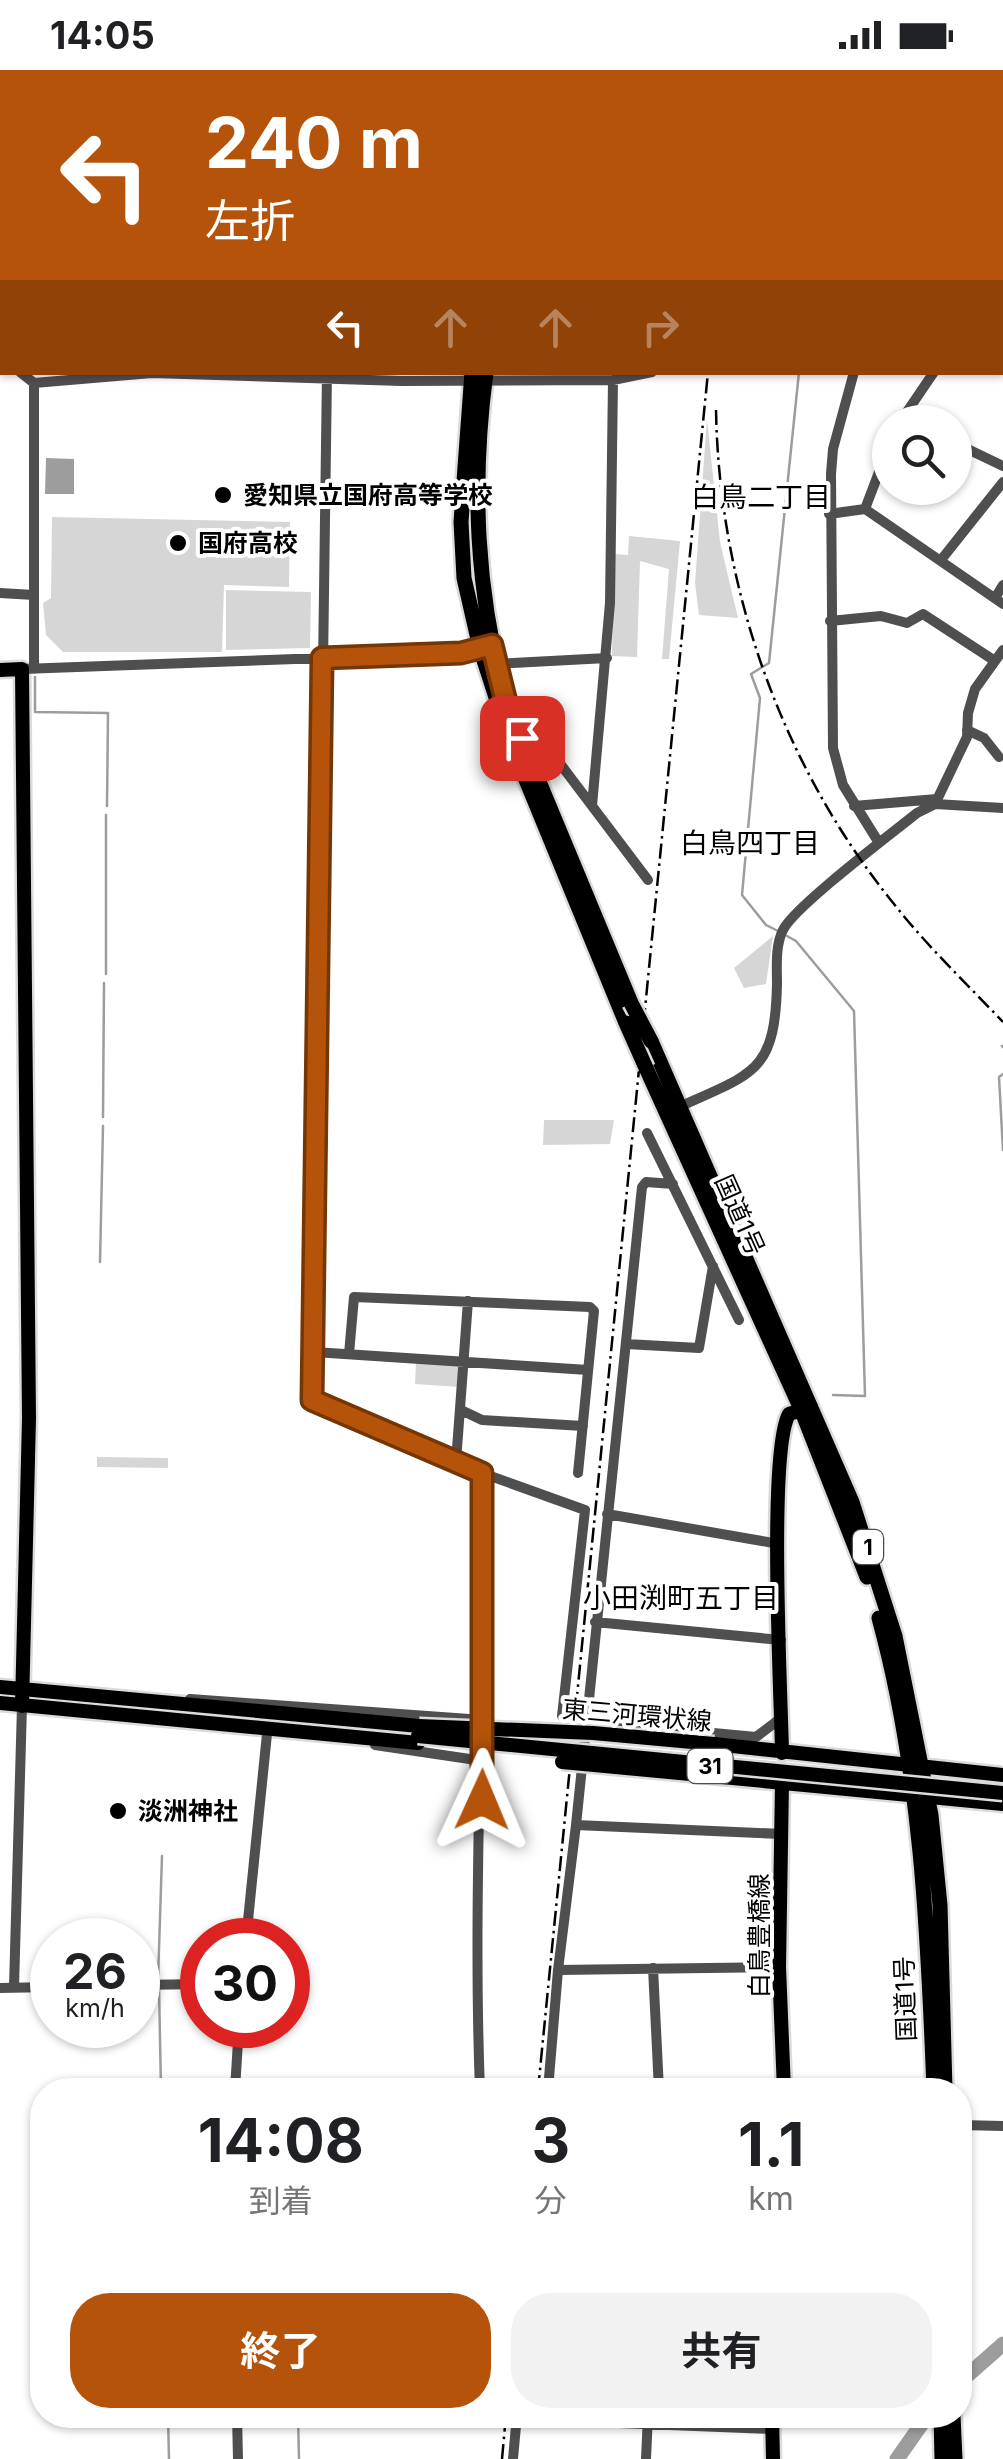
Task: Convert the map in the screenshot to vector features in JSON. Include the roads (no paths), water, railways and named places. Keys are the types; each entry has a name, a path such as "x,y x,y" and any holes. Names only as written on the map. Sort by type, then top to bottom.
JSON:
{"highway":[{"name":"国道1号","path":"478,376 476,550 486,647 510,742 646,1068 674,1109"},
{"name":"国道1号","path":"486,647 651,1041 674,1109 875,1569 917,1766 940,1906 945,2078"},
{"name":"国道1号","path":"921,1795 934,2078"},
{"path":"941,2428 942,2459"},
{"path":"954,2428 954,2459"}],"main road":[{"path":"0,670 28,669 29,1418 22,1706"},
{"path":"782,1753 783,1427 789,1414 807,1408"},
{"name":"東三河環状線","path":"0,1687 164,1701 268,1725 332,1725 1003,1793"},
{"name":"東三河環状線","path":"0,1703 418,1735 711,1776 1003,1804"},
{"name":"東三河環状線","path":"418,1735 593,1732 1003,1775"},
{"name":"白鳥豊橋線","path":"782,1782 779,1967 784,2078"},
{"path":"772,2428 774,2459"}],"street":[{"path":"197,70 207,70"},
{"path":"24,375 34,383 120,375"},
{"path":"266,375 613,380 637,375"},
{"path":"853,375 832,448 830,621 834,760 854,806 879,843"},
{"path":"911,405 932,375"},
{"path":"327,376 312,1400 482,1473 585,1510 562,1716"},
{"path":"592,806 608,658 613,380"},
{"path":"34,383 34,595 28,669 322,658 486,647"},
{"path":"972,450 1003,466"},
{"path":"941,560 1003,482"},
{"path":"864,509 872,489"},
{"path":"830,514 864,509 999,601 1003,585"},
{"path":"0,593 34,595"},
{"path":"830,621 881,616 907,623 923,614 995,661"},
{"path":"674,1109 740,1080 762,1061 776,1025 778,956 783,929 879,843 936,802 967,730 975,689 1003,650"},
{"path":"496,664 608,658"},
{"path":"506,702 518,708 648,880"},
{"path":"967,730 984,738 1002,755"},
{"path":"854,806 936,802 1003,808"},
{"path":"647,1134 740,1320"},
{"path":"549,2078 642,1187 646,1182 673,1184"},
{"path":"626,1344 698,1348 712,1266"},
{"path":"349,1354 354,1297 590,1307 594,1311 578,1473"},
{"path":"456,1462 468,1301"},
{"path":"314,1352 588,1370"},
{"path":"461,1410 482,1420 583,1426"},
{"path":"480,2078 476,1970 483,1761 482,1473"},
{"path":"607,1514 780,1544"},
{"path":"596,1622 781,1640"},
{"path":"164,1701 199,1698 483,1720"},
{"path":"14,1987 22,1706"},
{"path":"585,1721 756,1737 781,1718"},
{"path":"248,1918 268,1725 483,1761"},
{"path":"576,1825 782,1834"},
{"path":"558,1970 779,1967"},
{"path":"653,1968 659,2078"},
{"path":"0,1988 30,1987"},
{"path":"236,2078 238,2048"},
{"path":"972,2125 1003,2126"},
{"path":"237,2428 238,2459"},
{"path":"514,2459 516,2428"},
{"path":"646,2459 648,2428"}],"waterway":[{"path":"780,932 766,925 742,895 760,698 751,674 769,663 799,375"},
{"path":"35,677 35,712 108,713 107,806"},
{"path":"106,815 106,974"},
{"path":"787,936 796,941 854,1011 865,1396 833,1395"},
{"path":"103,1117 104,983"},
{"path":"1003,1074 999,1077 1003,1150"},
{"path":"100,1262 103,1126"},
{"path":"160,1918 162,1856"},
{"path":"160,2038 161,2078"},
{"path":"972,2371 1003,2344"},
{"path":"168,2428 169,2459"},
{"path":"298,2428 299,2459"},
{"path":"897,2459 919,2428"}],"railway":[{"path":"539,2078 708,375"},
{"path":"716,410 729,543 764,672 789,734 819,794 894,904 1003,1022"},
{"path":"502,2459 505,2428"}],"place":[{"name":"愛知県立国府高等学校","path":"223,495"},
{"name":"国府高校","path":"178,543"},
{"name":"淡洲神社","path":"118,1811"}],"district":[{"name":"白鳥二丁目","path":"761,497"},
{"name":"白鳥四丁目","path":"750,843"},
{"name":"小田渕町五丁目","path":"681,1598"}]}
